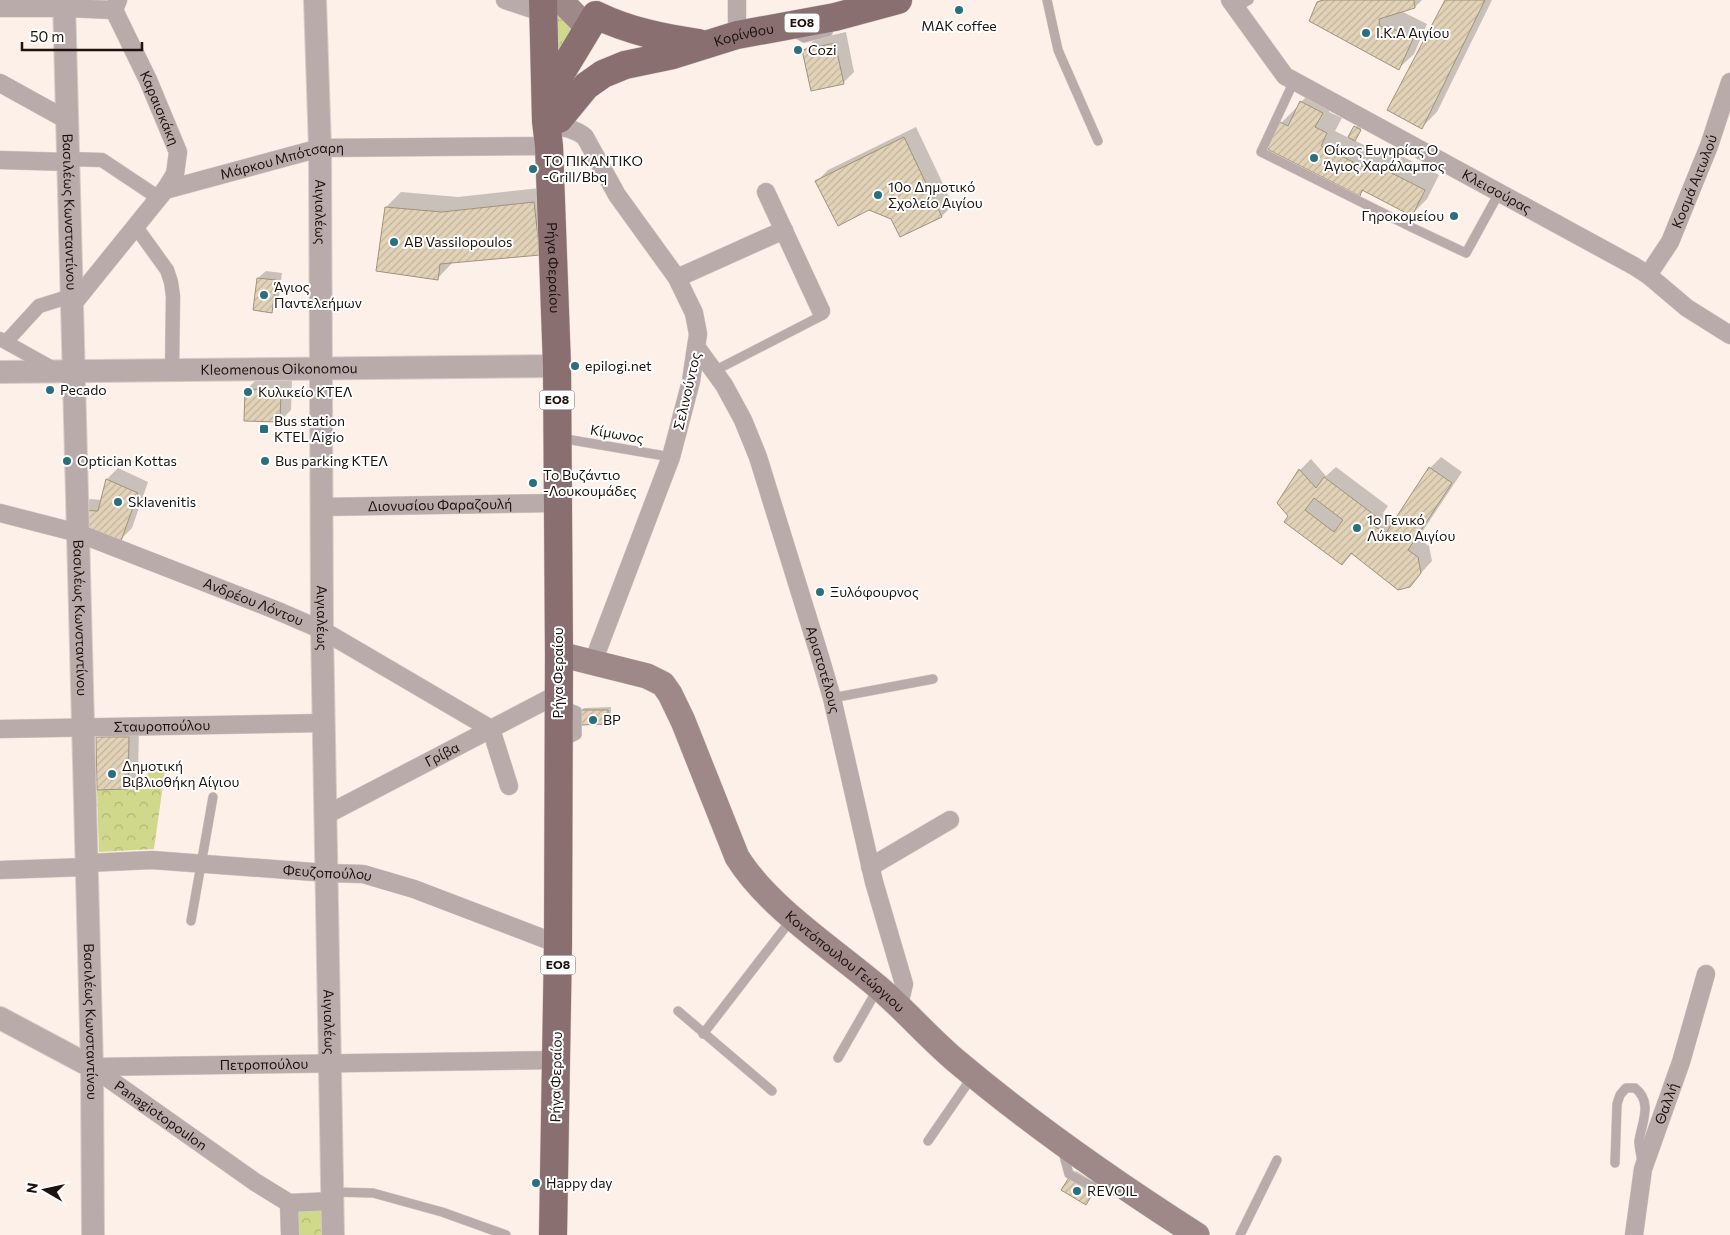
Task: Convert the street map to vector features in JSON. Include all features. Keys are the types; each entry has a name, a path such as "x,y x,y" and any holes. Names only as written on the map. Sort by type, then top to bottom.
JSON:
{"main road":[{"path":"572,0 598,25"},
{"name":"Κορίνθου","path":"673,55 737,35 835,17 898,0"},
{"path":"549,4 598,25"},
{"name":"Ρήγα Φεραίου","path":"549,4 557,366 559,654 558,944 553,1235"},
{"name":"Κορίνθου","path":"598,25 705,44"},
{"name":"ΕΟ8","path":"553,125 558,78 598,25 629,47 673,55"},
{"name":"ΕΟ8","path":"553,125 586,86 603,74 625,65 673,55"},
{"name":"Κοντόπουλου Γεώργιου","path":"559,654 648,676 664,684 683,722 737,857 755,882 793,918 878,987 973,1075 1061,1142 1198,1235"}],"street":[{"name":"Αιγιαλέως","path":"315,0 320,148 322,630 333,1235"},
{"path":"505,0 549,4"},
{"path":"737,0 737,35"},
{"name":"Κλεισούρας","path":"1238,3 1284,76 1648,274 1687,308 1730,335"},
{"path":"0,8 64,4 116,5"},
{"name":"Βασιλέως Κωνσταντίνου","path":"64,4 72,300 66,372 78,533 92,1067 93,1235"},
{"name":"Καραισκάκη","path":"116,5 178,152 175,174 162,194"},
{"name":"Κοσμά Αιτωλού","path":"1648,274 1670,242 1709,146 1730,82"},
{"path":"0,83 67,120"},
{"name":"Μάρκου Μπότσαρη","path":"162,194 320,148 553,125"},
{"name":"Σελινούντος","path":"553,125 580,132 585,137 617,195 678,278 694,313 698,334 687,398 671,457 593,662"},
{"path":"0,160 102,160 162,194 136,227 72,300 39,306 3,340 66,372"},
{"path":"766,192 821,311"},
{"path":"136,227 167,270 171,282 173,296 172,371"},
{"path":"678,278 784,230"},
{"name":"Αριστοτέλους","path":"697,348 724,385 743,420 758,456 832,698 870,867 904,984 898,1005"},
{"name":"Kleomenous Oikonomou","path":"0,372 557,366"},
{"name":"Διονυσίου Φαραζουλή","path":"322,507 558,503"},
{"name":"Ανδρέου Λόντου","path":"0,513 78,533 322,630 490,729"},
{"name":"Γρίβα","path":"326,814 490,729 558,699"},
{"name":"Σταυροπούλου","path":"0,729 324,723"},
{"path":"490,729 509,786"},
{"path":"870,867 950,820"},
{"name":"Φευζοπούλου","path":"0,870 152,860 201,865 363,874 414,889 558,944"},
{"name":"Θαλλή","path":"1634,1235 1643,1169 1681,1062 1706,974"},
{"name":"Panagiotopoulon","path":"0,1018 92,1067 255,1182 289,1202"},
{"name":"Πετροπούλου","path":"92,1067 556,1060"},
{"path":"290,1235 289,1202 332,1197"}],"lane":[{"path":"1048,0 1058,50 1098,141"},
{"path":"1294,82 1261,152 1466,253 1498,193"},
{"path":"714,371 823,315 821,311"},
{"name":"Κίμωνος","path":"557,437 671,457"},
{"path":"832,698 933,679"},
{"path":"191,921 213,797"},
{"path":"703,1034 793,918"},
{"path":"838,1058 878,987"},
{"path":"678,1011 772,1091"},
{"path":"928,1141 973,1075"},
{"path":"1615,1163 1617,1104 1620,1095 1626,1088 1635,1088 1642,1093 1645,1109 1639,1144 1643,1169"},
{"path":"1240,1235 1277,1160"},
{"path":"332,1197 373,1192 442,1212 506,1235"}],"green space":[{"path":"552,4 578,28 553,70"},
{"path":"148,769 165,770 154,849 99,852 97,790 147,789"},
{"path":"326,1207 327,1235 295,1235 295,1208"}],"building":[{"name":"Ι.Κ.Α Αιγίου","path":"1324,0 1414,0 1415,8 1379,19 1380,27 1388,26 1413,39 1399,70 1309,21 1317,2"},
{"path":"1445,0 1485,0 1422,129 1387,110"},
{"path":"835,43 844,84 811,91 802,50"},
{"name":"Οίκος Ευγηρίας Ο Άγιος Χαράλαμπος","path":"1300,101 1323,113 1315,127 1327,133 1321,146 1369,170 1372,163 1425,190 1412,216 1362,190 1360,196 1269,150 1267,147 1280,122 1288,126"},
{"path":"1354,126 1361,130 1355,141 1348,137"},
{"name":"10o Δημοτικό Σχολείο Αιγίου","path":"904,137 942,217 900,237 891,219 869,210 838,226 815,181"},
{"path":"534,202 540,255 440,264 438,280 376,271 385,207 442,212"},
{"name":"Άγιος Παντελεήμων","path":"257,278 276,280 272,313 253,310"},
{"path":"245,389 281,390 280,422 244,421"},
{"name":"1o Γενικό Λύκειο Αιγίου","path":"1429,467 1452,483 1408,550 1418,557 1421,573 1410,587 1398,590 1351,553 1342,565 1284,522 1288,516 1277,503 1299,469 1316,488 1324,477 1377,517 1372,525 1386,533","holes":["1314,498 1343,520 1334,532 1305,510"]},
{"name":"Sklavenitis","path":"106,479 138,493 121,541 80,526 78,510 98,511"},
{"path":"580,710 608,710 608,724 580,725"},
{"name":"Δημοτική Βιβλιοθήκη Αίγιου","path":"96,737 129,737 128,789 97,790"},
{"path":"1072,1173 1096,1188 1086,1205 1061,1190"}],"place":[{"name":"ΜΑΚ coffee","path":"959,10"},
{"name":"Ι.Κ.Α Αιγίου","path":"1366,33"},
{"name":"Cozi","path":"798,50"},
{"name":"Οίκος Ευγηρίας Ο Άγιος Χαράλαμπος","path":"1314,158"},
{"name":"ΤΟ ΠΙΚΑΝΤΙΚΟ -Grill/Bbq","path":"533,169"},
{"name":"10o Δημοτικό Σχολείο Αιγίου","path":"878,195"},
{"name":"Γηροκομείου","path":"1454,216"},
{"name":"AB Vassilopoulos","path":"394,242"},
{"name":"Άγιος Παντελεήμων","path":"264,295"},
{"name":"epilogi.net","path":"575,366"},
{"name":"Pecado","path":"50,390"},
{"name":"Κυλικείο ΚΤΕΛ","path":"248,392"},
{"name":"Bus station KTEL Aigio","path":"264,429"},
{"name":"Optician Kottas","path":"67,461"},
{"name":"Bus parking ΚΤΕΛ","path":"265,461"},
{"name":"Το Βυζάντιο -Λουκουμάδες","path":"533,483"},
{"name":"Sklavenitis","path":"118,502"},
{"name":"1o Γενικό Λύκειο Αιγίου","path":"1357,528"},
{"name":"Ξυλόφουρνος","path":"820,592"},
{"name":"BP","path":"593,720"},
{"name":"Δημοτική Βιβλιοθήκη Αίγιου","path":"112,774"},
{"name":"Happy day","path":"536,1183"},
{"name":"REVOIL","path":"1077,1191"}]}
